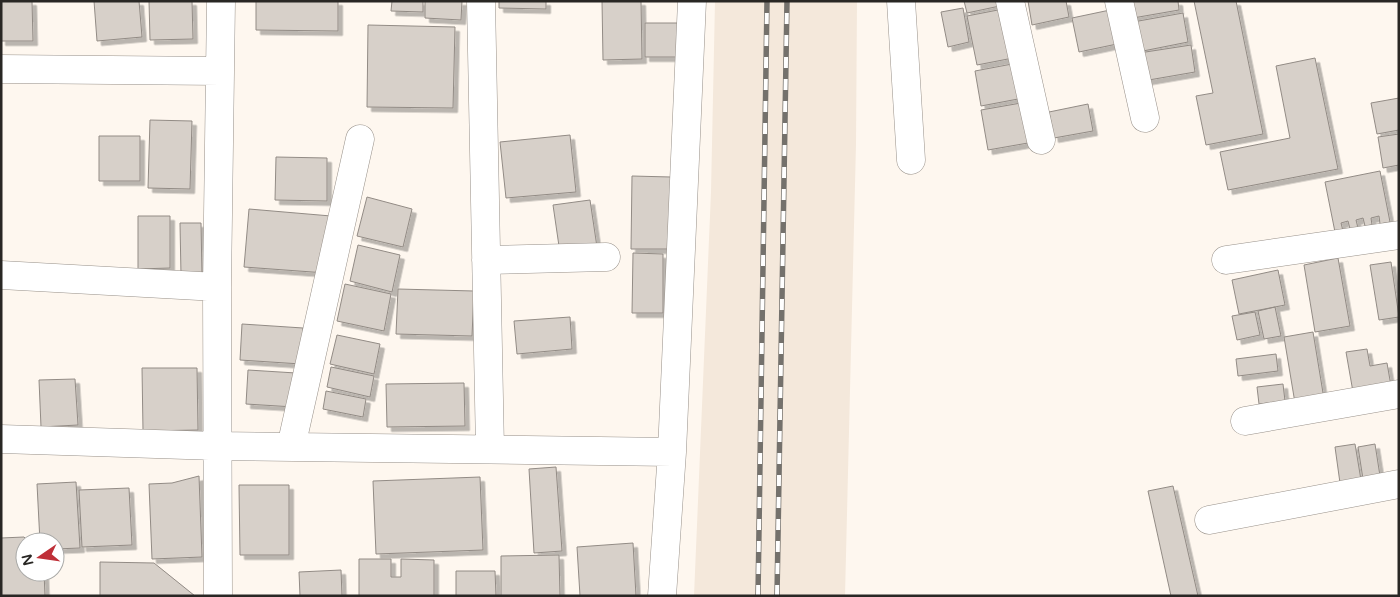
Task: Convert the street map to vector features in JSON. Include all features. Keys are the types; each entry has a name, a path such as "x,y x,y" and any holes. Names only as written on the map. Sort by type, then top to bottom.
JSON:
{"street":[{"path":"218,596 217,287 221,1"},
{"path":"481,1 490,449"},
{"path":"662,596 672,452 692,1"},
{"path":"901,1 911,160"},
{"path":"1010,1 1041,140"},
{"path":"1118,1 1145,118"},
{"path":"1,69 220,71"},
{"path":"291,447 360,139"},
{"path":"1226,260 1399,235"},
{"path":"486,260 606,257"},
{"path":"1,275 217,287"},
{"path":"1245,422 1399,394"},
{"path":"1,438 217,446 672,452"},
{"path":"1209,520 1399,484"}],"shaded area":[{"path":"715,1 857,1 856,144 845,596 694,596 711,192"}],"building":[{"path":"1,1 32,1 33,41 1,41"},
{"path":"94,1 139,1 142,37 97,41"},
{"path":"149,1 192,1 193,39 150,40"},
{"path":"256,1 338,1 338,31 256,30"},
{"path":"392,1 423,1 423,12 391,11"},
{"path":"425,1 462,1 461,20 425,18"},
{"path":"499,1 546,1 546,9 499,8"},
{"path":"602,1 641,1 642,59 603,60"},
{"path":"964,1 1008,1 1009,4 967,13"},
{"path":"1028,1 1066,1 1069,17 1032,25"},
{"path":"1130,1 1178,1 1179,10 1133,18"},
{"path":"1194,1 1236,1 1263,134 1206,145 1196,96 1213,93"},
{"path":"963,8 969,42 948,47 941,12"},
{"path":"1003,9 1013,58 977,65 967,16"},
{"path":"1110,10 1117,44 1079,52 1072,18"},
{"path":"1183,13 1188,42 1138,52 1133,22"},
{"path":"645,23 678,23 678,57 645,57"},
{"path":"368,25 455,27 453,108 367,107"},
{"path":"1191,45 1195,72 1143,81 1139,53"},
{"path":"1315,58 1338,169 1228,190 1220,152 1290,138 1276,66"},
{"path":"1012,64 1018,99 981,106 975,71"},
{"path":"1399,98 1399,130 1377,134 1371,103"},
{"path":"1021,103 1028,143 988,150 981,110"},
{"path":"1088,104 1093,131 1054,138 1049,112"},
{"path":"150,120 192,121 190,189 148,188"},
{"path":"1399,134 1399,165 1383,168 1378,137"},
{"path":"570,135 576,192 506,198 500,142"},
{"path":"99,136 140,136 140,181 99,181"},
{"path":"276,157 327,158 327,201 275,200"},
{"path":"1380,171 1390,222 1380,224 1379,216 1371,218 1372,225 1365,226 1363,218 1356,220 1358,228 1350,229 1348,221 1341,223 1343,231 1335,232 1325,182"},
{"path":"632,176 671,177 670,249 631,249"},
{"path":"367,197 412,209 403,247 357,236"},
{"path":"590,200 597,247 560,253 553,205"},
{"path":"249,209 331,216 326,273 244,267"},
{"path":"138,216 170,216 170,268 138,269"},
{"path":"180,223 201,223 202,275 181,275"},
{"path":"358,245 400,255 392,292 350,281"},
{"path":"633,253 663,254 663,313 632,313"},
{"path":"1338,258 1350,326 1315,332 1304,265"},
{"path":"1391,262 1399,317 1379,320 1370,265"},
{"path":"1278,270 1285,305 1239,314 1232,280"},
{"path":"345,284 391,294 384,331 337,321"},
{"path":"398,289 474,291 472,336 396,334"},
{"path":"1275,307 1281,336 1264,339 1258,311"},
{"path":"1255,312 1260,335 1237,340 1232,316"},
{"path":"570,317 572,349 517,354 514,321"},
{"path":"242,324 303,328 301,364 240,360"},
{"path":"1313,332 1324,399 1295,403 1284,337"},
{"path":"337,335 380,344 374,374 330,364"},
{"path":"1367,349 1370,366 1387,363 1391,386 1353,392 1346,352"},
{"path":"1276,354 1278,371 1238,376 1236,359"},
{"path":"331,367 374,376 370,397 327,387"},
{"path":"142,368 197,368 198,430 143,431"},
{"path":"248,370 296,373 294,407 246,404"},
{"path":"75,379 78,425 41,427 39,380"},
{"path":"464,383 465,426 387,427 386,384"},
{"path":"1283,384 1285,401 1259,404 1257,387"},
{"path":"326,391 366,399 363,417 323,409"},
{"path":"1355,444 1361,480 1340,483 1335,447"},
{"path":"1375,444 1380,476 1363,479 1358,447"},
{"path":"556,467 562,551 534,553 529,469"},
{"path":"199,476 202,557 152,559 149,484 172,483"},
{"path":"480,477 483,550 376,554 373,481"},
{"path":"76,482 80,548 65,549 65,532 39,532 37,484"},
{"path":"239,485 289,485 289,555 240,555"},
{"path":"1173,486 1198,596 1171,596 1148,491"},
{"path":"129,488 132,545 82,547 79,490"},
{"path":"15,537 15,582 44,582 45,596 1,596 1,538"},
{"path":"633,543 636,596 580,596 577,547"},
{"path":"559,555 560,596 501,596 501,556"},
{"path":"359,559 391,559 391,577 401,577 401,559 434,560 434,596 359,596"},
{"path":"100,562 154,563 195,596 100,596"},
{"path":"341,570 342,596 300,596 299,572"},
{"path":"456,571 495,571 496,596 456,596"}],"railway":[{"path":"758,596 767,1"},
{"path":"777,596 787,1"}]}
